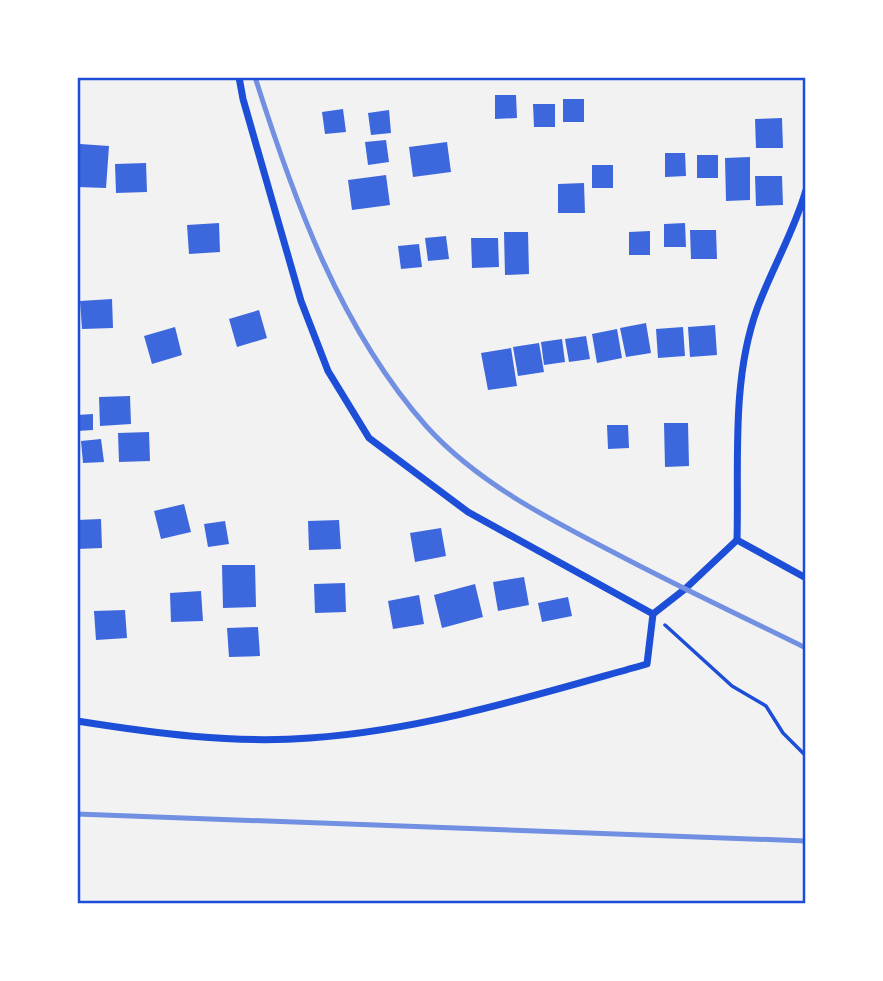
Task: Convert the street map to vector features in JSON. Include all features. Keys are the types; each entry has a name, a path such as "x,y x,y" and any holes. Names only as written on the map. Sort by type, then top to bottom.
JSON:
{"street":[{"path":"239,77 301,301 328,371 369,438 468,513 653,614"},
{"path":"77,721 169,736 307,739 379,731 496,706 646,664 653,614 737,540 741,384 757,311 796,226 806,190"},
{"path":"737,540 806,578"}],"path":[{"path":"653,614 732,686 765,706 783,733 806,756"}],"building":[{"path":"495,95 516,95 517,118 495,119"},
{"path":"563,99 584,99 584,122 563,122"},
{"path":"533,104 555,104 555,127 534,127"},
{"path":"343,109 346,132 325,134 322,112"},
{"path":"389,110 391,133 371,135 368,113"},
{"path":"782,118 783,148 756,148 755,119"},
{"path":"386,140 389,162 368,165 365,142"},
{"path":"447,142 451,172 413,177 409,147"},
{"path":"80,144 109,146 106,188 77,187"},
{"path":"665,153 685,153 686,176 665,177"},
{"path":"697,155 718,155 718,178 697,178"},
{"path":"750,157 750,200 726,201 725,158"},
{"path":"146,163 147,192 116,193 115,164"},
{"path":"592,165 613,165 613,188 592,188"},
{"path":"386,175 390,205 352,210 348,180"},
{"path":"755,176 782,176 783,205 756,206"},
{"path":"584,183 585,213 558,213 558,184"},
{"path":"219,223 220,252 189,254 187,225"},
{"path":"685,223 686,247 664,247 664,224"},
{"path":"690,230 716,230 717,259 691,259"},
{"path":"650,231 650,255 629,255 629,232"},
{"path":"504,232 528,232 529,274 505,275"},
{"path":"446,236 449,259 428,261 425,238"},
{"path":"471,238 498,238 499,267 472,268"},
{"path":"419,244 422,267 401,269 398,246"},
{"path":"112,299 113,328 82,329 80,301"},
{"path":"259,310 267,338 237,347 229,319"},
{"path":"646,323 651,353 626,357 620,328"},
{"path":"715,325 717,355 690,357 688,327"},
{"path":"175,327 182,355 152,364 144,336"},
{"path":"683,327 685,356 658,358 656,329"},
{"path":"617,329 622,358 597,363 592,334"},
{"path":"586,336 590,359 569,362 565,339"},
{"path":"562,339 565,362 544,365 541,342"},
{"path":"539,343 544,372 518,376 513,347"},
{"path":"511,348 517,386 488,390 481,353"},
{"path":"130,396 131,424 100,426 99,397"},
{"path":"93,414 93,430 77,431 77,415"},
{"path":"664,423 688,423 689,466 665,467"},
{"path":"607,425 628,425 629,448 608,449"},
{"path":"149,432 150,461 119,462 118,433"},
{"path":"101,439 104,462 83,463 81,441"},
{"path":"184,504 191,532 161,539 154,511"},
{"path":"101,519 102,548 77,549 77,520"},
{"path":"339,520 341,549 309,550 308,521"},
{"path":"225,521 229,544 208,547 204,524"},
{"path":"441,528 446,556 415,562 410,533"},
{"path":"222,565 255,565 256,607 223,608"},
{"path":"524,577 529,605 498,611 493,582"},
{"path":"345,583 346,612 315,613 314,584"},
{"path":"475,584 483,617 442,628 434,595"},
{"path":"201,591 203,621 171,622 170,593"},
{"path":"419,595 424,624 393,629 388,601"},
{"path":"568,597 572,616 542,622 538,603"},
{"path":"125,610 127,638 96,640 94,611"},
{"path":"258,627 260,656 229,657 227,628"}],"railway":[{"path":"255,77 304,216 345,306 396,389 427,427 490,482 538,512 659,576 806,648"},
{"path":"77,814 806,841"}]}
